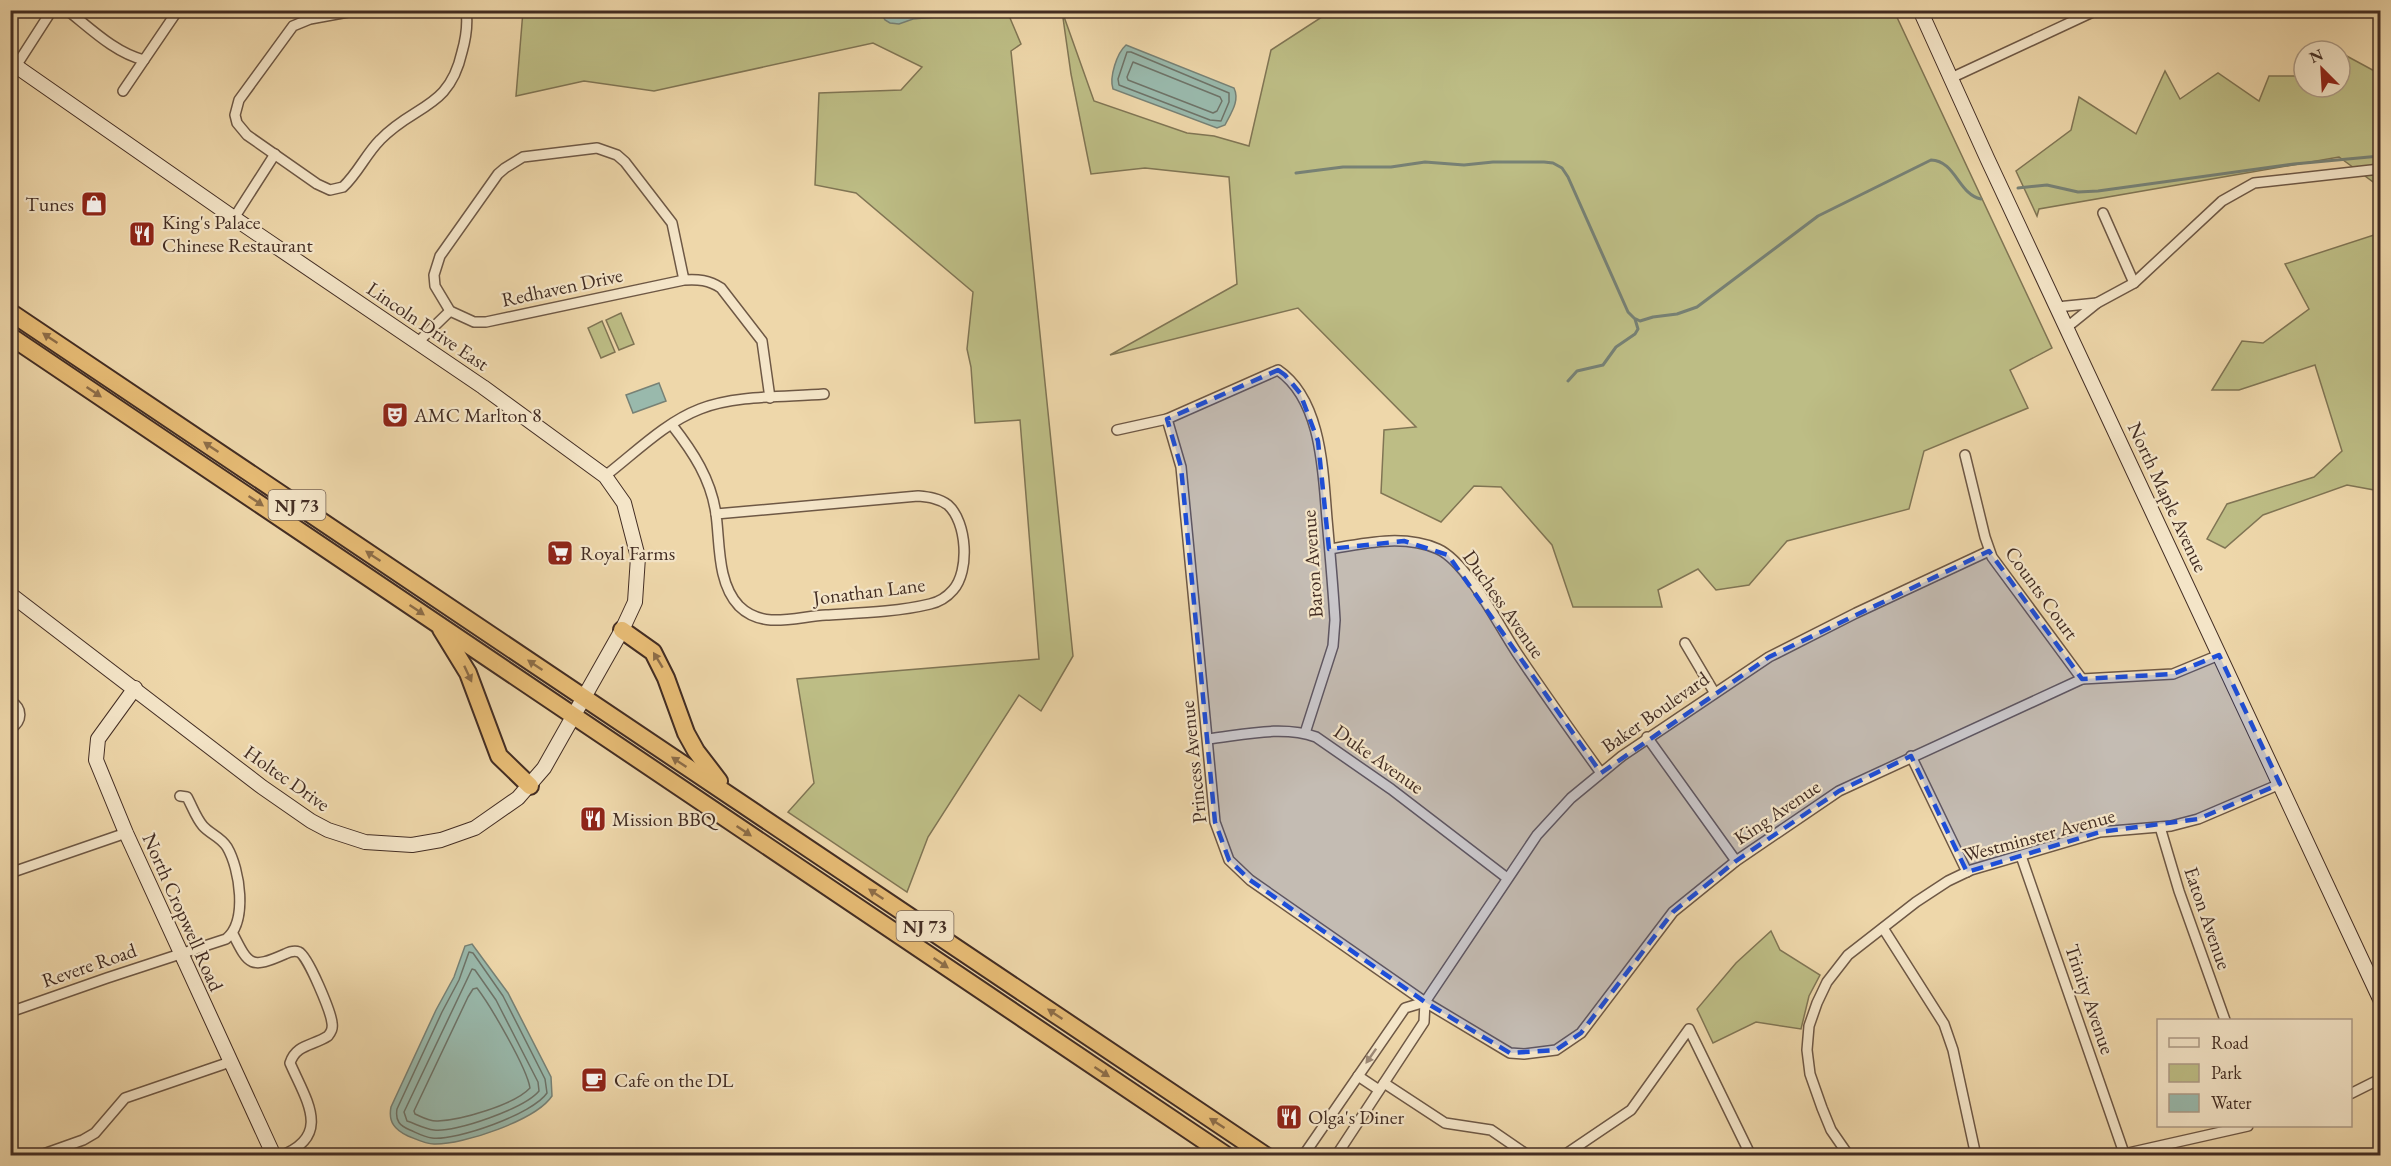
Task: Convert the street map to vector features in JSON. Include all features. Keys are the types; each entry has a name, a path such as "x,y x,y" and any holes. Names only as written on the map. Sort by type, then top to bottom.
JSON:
{"highway":[{"name":"NJ 73","path":"10,312 1266,1155"},
{"name":"NJ 73","path":"10,336 1227,1155"},
{"path":"438,624 468,674 499,756 530,786"},
{"path":"622,630 653,652 660,663 686,733 707,767 721,783 752,806 756,813"},
{"path":"1212,1146 1218,1142 1227,1144 1245,1155"}],"street":[{"path":"13,64 52,10"},
{"path":"67,10 115,46 132,57 144,60"},
{"path":"123,91 178,10"},
{"path":"359,10 310,19 293,26 239,100 235,115 237,123 247,135 330,190 344,187 380,139 433,102 448,87 463,48 466,10"},
{"name":"North Maple Avenue","path":"1920,10 2380,999"},
{"path":"1951,78 2097,10"},
{"name":"Lincoln Drive East","path":"13,64 483,387 605,476 624,502 639,557 635,602 574,716"},
{"path":"417,343 450,311 435,286 434,274 440,255 498,174 523,157 597,148 617,155 636,175 672,223 684,280"},
{"path":"234,218 275,154"},
{"path":"2066,328 2097,303 2134,283 2222,201 2254,183 2380,169"},
{"path":"2103,213 2134,283"},
{"name":"Redhaven Drive","path":"450,311 474,322 486,322 697,279 721,288 762,341 770,398"},
{"path":"2057,307 2097,303"},
{"name":"Baron Avenue","path":"1167,419 1278,370 1291,381 1298,391 1312,420 1321,451 1335,620 1333,646 1305,733"},
{"path":"605,476 672,425 694,412 719,403 824,394"},
{"path":"1117,430 1167,419"},
{"name":"Princess Avenue","path":"1167,419 1181,467 1215,822 1229,860 1250,880 1425,1002"},
{"name":"Jonathan Lane","path":"672,425 691,450 706,476 713,495 727,588 740,607 760,618 781,620 931,604 954,590 962,574 963,554 959,523 948,506 929,497 882,498 716,514"},
{"name":"Counts Court","path":"1965,455 1989,550 1998,567 2082,679"},
{"name":"Duchess Avenue","path":"1330,549 1404,541 1427,545 1448,555 1470,581 1601,773"},
{"name":"Baker Boulevard","path":"1336,1155 1424,1022 1425,1002 1507,878 1548,822 1571,798 1647,737 1769,657 1812,634 1989,550"},
{"name":"Holtec Drive","path":"10,594 294,811 328,830 365,842 423,844 475,828 505,809 530,786 544,768 574,716"},
{"path":"1685,643 1714,692"},
{"name":"King Avenue","path":"1425,1002 1509,1053 1524,1054 1556,1050 1581,1033 1673,912 1736,861 1839,791 2082,679 2173,674 2219,655"},
{"name":"North Cropwell Road","path":"135,688 98,739 96,760 126,833 274,1155"},
{"path":"10,700 18,706 20,715 18,722 10,729"},
{"name":"Duke Avenue","path":"1208,739 1282,731 1305,733 1337,750 1507,878"},
{"path":"1647,737 1736,861"},
{"path":"1911,756 1967,872"},
{"name":"Westminster Avenue","path":"1849,1155 1831,1130 1817,1096 1808,1062 1807,1037 1817,1004 1834,972 1848,955 1916,902 1948,881 1967,872 1995,861 2021,856 2100,832 2160,827 2198,819 2280,784"},
{"path":"180,796 187,797 203,826 220,838 230,853 236,869 239,891 238,919 233,934 244,957 257,964 289,952 295,951 302,954 332,1019 333,1026 328,1036 298,1049 291,1060 290,1063 313,1121 311,1130 304,1141 296,1149 280,1155"},
{"name":"Eaton Avenue","path":"2160,827 2173,874 2225,1019"},
{"path":"10,873 126,833"},
{"name":"Trinity Avenue","path":"2021,856 2119,1154"},
{"path":"1883,928 1944,1024 1953,1050 1976,1155"},
{"name":"Revere Road","path":"10,1012 226,939 233,934"},
{"name":"Baker Boulevard","path":"1303,1155 1405,1008 1425,1002"},
{"path":"1563,1155 1631,1110 1689,1029 1751,1155"},
{"path":"38,1155 83,1140 95,1133 125,1098 230,1062"},
{"path":"1358,1076 1445,1123 1491,1130 1529,1155"},
{"path":"2352,1093 2380,1079"},
{"path":"2119,1154 2239,1127"}],"highlighted area":[{"path":"1278,370 1285,375 1300,393 1318,441 1329,549 1404,541 1448,555 1601,773 1769,657 1989,551 2082,679 2173,674 2219,655 2280,784 2198,819 2100,832 1967,872 1911,756 1839,791 1736,861 1673,912 1581,1033 1556,1050 1510,1053 1425,1002 1250,880 1229,860 1215,822 1181,467 1167,419"}],"green space":[{"path":"523,11 1007,11 1021,44 1011,51 1073,656 1041,711 1019,695 928,837 907,892 788,812 814,783 797,679 1039,659 1020,420 975,423 971,367 967,349 973,292 856,193 815,185 819,93 901,90 922,67 873,43 654,91 584,81 516,96"},
{"path":"1062,11 1094,101 1187,133 1214,136 1249,146 1271,50 1331,11 1894,11 2052,348 2010,370 2028,408 1924,451 1909,509 1787,541 1749,585 1716,590 1698,569 1658,590 1662,607 1573,607 1552,545 1501,487 1474,486 1441,522 1381,493 1384,430 1416,427 1298,308 1110,355 1237,284 1229,177 1145,168 1091,174 1071,74"},
{"path":"2352,59 2380,74 2380,187 2339,157 2039,209 2037,216 2016,171 2071,130 2079,97 2136,134 2165,71 2180,99 2218,73 2259,101 2269,76 2292,76 2292,99 2352,99"},
{"path":"2380,233 2380,491 2347,485 2263,515 2225,548 2207,539 2227,504 2314,477 2342,451 2315,365 2239,390 2212,390 2242,341 2263,343 2309,309 2285,264"},
{"path":"621,313 634,344 619,350 606,320"},
{"path":"602,321 615,352 601,358 588,328"},
{"path":"1771,931 1780,950 1820,975 1809,996 1801,1029 1756,1022 1713,1043 1697,1009 1736,963"}],"water":[{"path":"880,10 970,11 960,15 913,19 899,24 885,20"},
{"path":"1126,45 1234,88 1236,98 1225,125 1217,128 1113,89 1112,78 1115,66"},
{"path":"659,383 666,401 633,413 626,395"},
{"path":"472,944 508,993 551,1077 552,1096 531,1114 480,1136 447,1143 427,1143 408,1136 396,1128 391,1117 391,1107 436,1010 454,977 465,946"}],"waterway":[{"path":"2018,188 2047,185 2078,192 2098,191 2294,164 2380,156"},
{"path":"1636,319 1640,321 1677,314 1697,307 1818,216 1931,160 1946,166 1967,191 1981,199"},
{"path":"1296,173 1343,167 1391,167 1425,162 1464,165 1493,162 1544,162 1553,163 1562,168 1638,329 1635,334 1616,347 1603,365 1577,371 1568,381"}],"place":[{"name":"Tunes","path":"94,204"},
{"name":"King's Palace Chinese Restaurant","path":"142,234"},
{"name":"AMC Marlton 8","path":"395,415"},
{"name":"Royal Farms","path":"560,553"},
{"name":"Mission BBQ","path":"593,819"},
{"name":"Cafe on the DL","path":"594,1080"},
{"name":"Olga's Diner","path":"1289,1117"}]}
